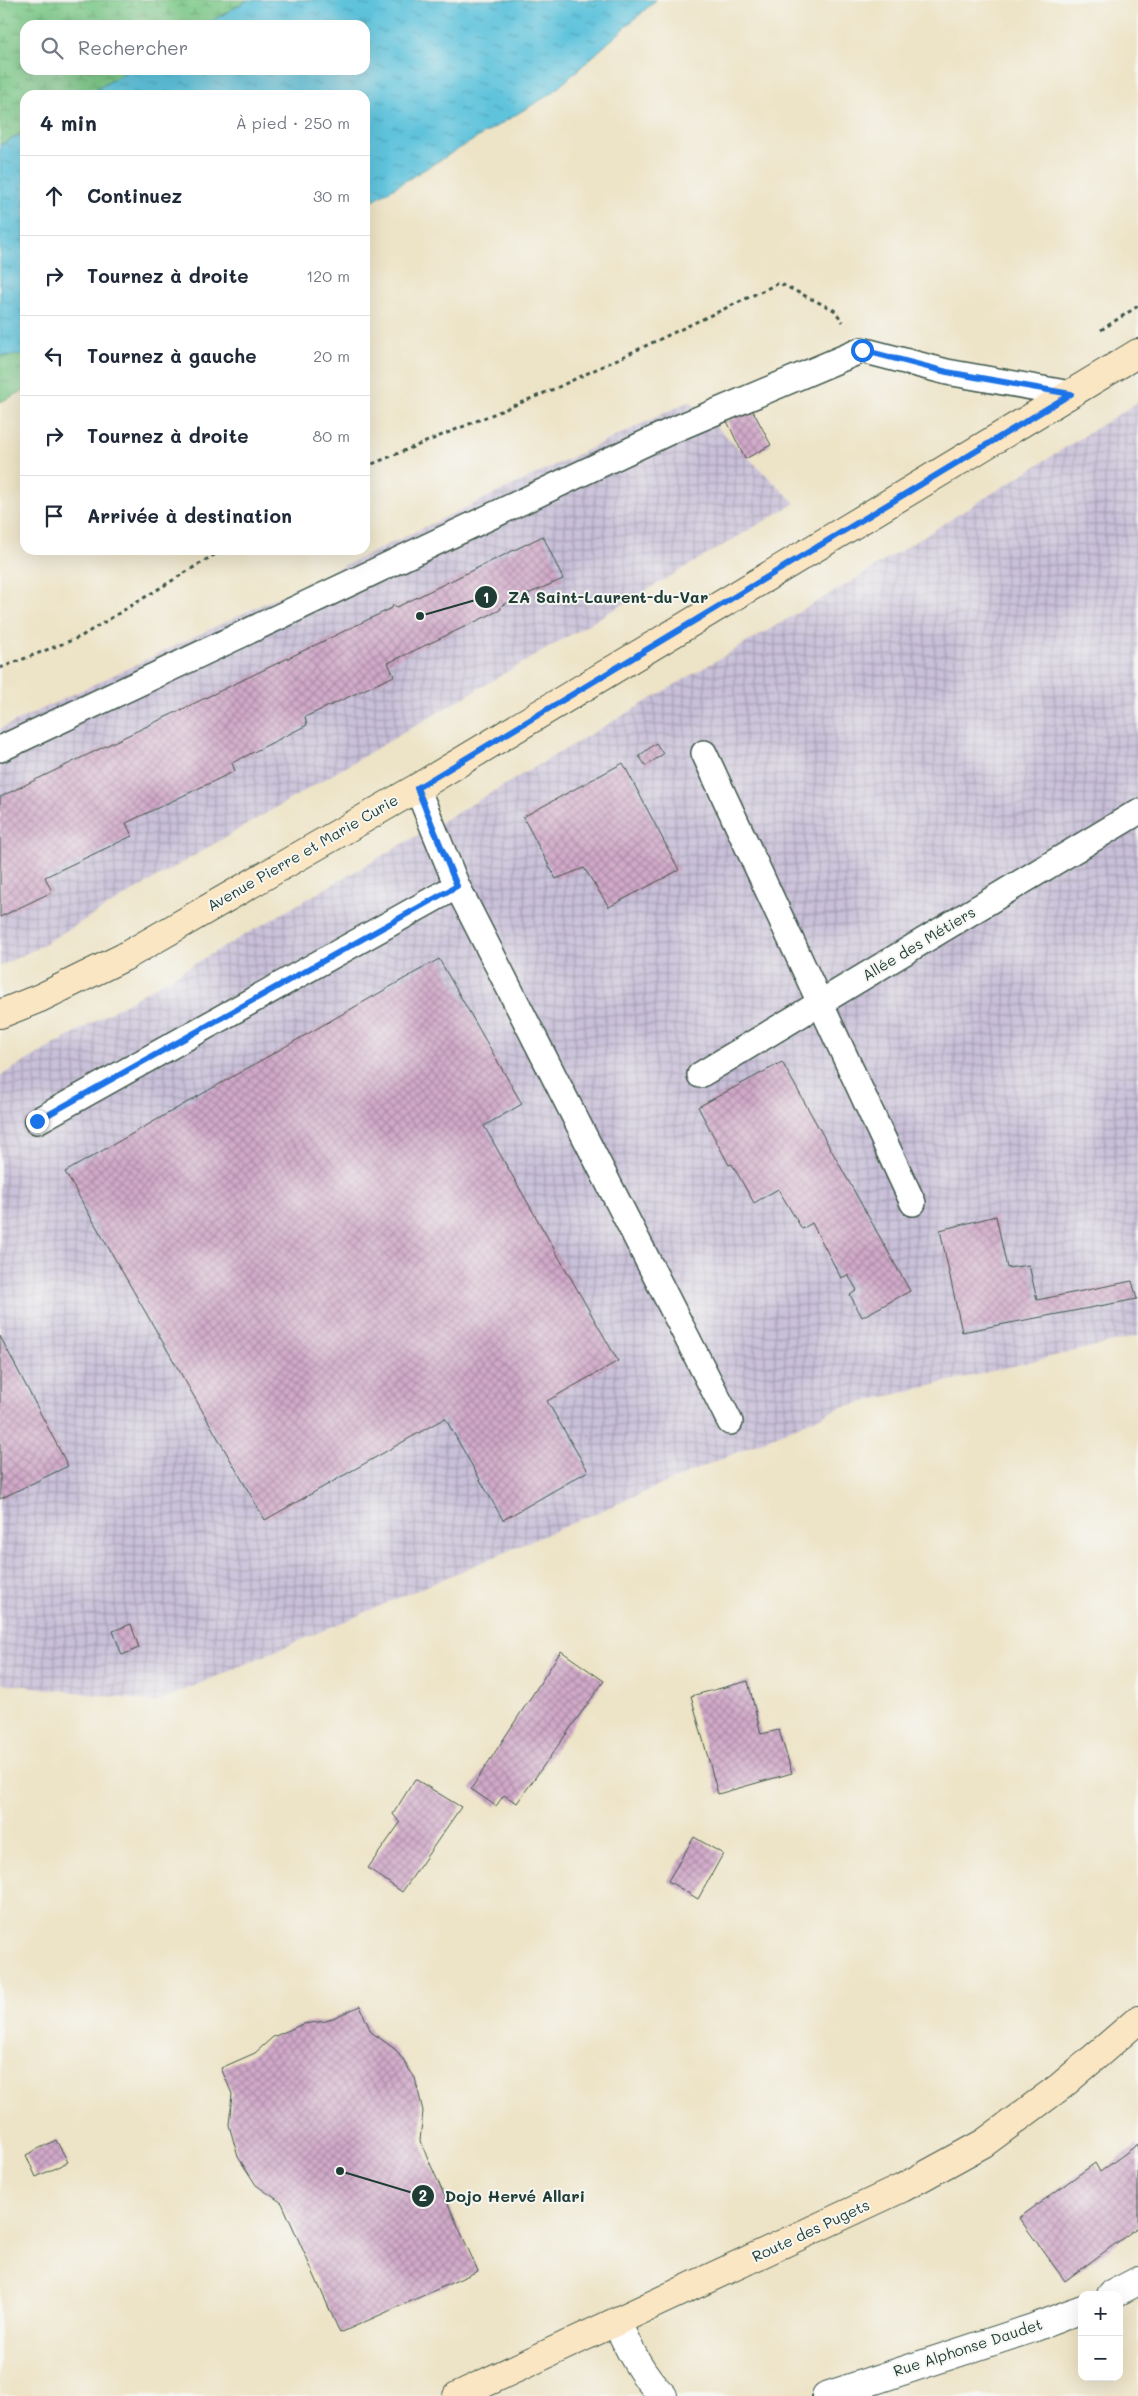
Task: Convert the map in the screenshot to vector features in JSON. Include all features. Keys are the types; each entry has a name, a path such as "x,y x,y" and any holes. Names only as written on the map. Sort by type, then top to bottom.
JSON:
{"main road":[{"name":"Avenue Pierre et Marie Curie","path":"0,1014 40,998 124,957 417,788 1138,354"},
{"name":"Route des Pugets","path":"457,2396 902,2188 984,2143 1062,2086 1138,2020"}],"street":[{"path":"1119,2291 1138,2281"},
{"name":"Rue Alphonse Daudet","path":"826,2396 1033,2328 1078,2311"},
{"path":"617,2322 635,2361 650,2384 663,2396"}],"lane":[{"path":"0,749 673,430 862,350 947,372 1071,394"},
{"path":"704,753 913,1203"},
{"path":"417,788 457,886 730,1422"},
{"name":"Allée des Métiers","path":"700,1075 1138,812"},
{"path":"37,1121 457,886"}],"path":[{"path":"370,465 554,389 779,283 834,310 862,350"},
{"path":"0,668 80,637 214,555"}],"shaded area":[{"path":"690,401 795,503 35,949 0,966 0,729 366,555 370,555 370,553"},
{"path":"1138,402 1138,1336 842,1407 157,1702 0,1683 0,1076 477,801 857,578"}],"green space":[{"path":"0,0 248,0 214,20 20,20 20,75 121,75 95,90 20,90 20,135 0,145"},
{"path":"20,355 20,392 0,402 0,356"}],"water":[{"path":"248,0 656,0 552,93 370,202 370,90 95,90 121,75 370,75 370,20 214,20"},
{"path":"20,135 20,355 0,356 0,145"}],"building":[{"path":"752,409 771,445 745,459 727,421"},
{"path":"543,536 563,579 502,605 500,610 388,663 394,676 305,717 307,725 232,763 235,771 126,823 132,836 45,877 52,892 0,917 0,797 392,608 393,605 397,607"},
{"path":"656,743 663,754 646,766 639,756"},
{"path":"623,763 679,870 609,907 584,868 556,879 523,817"},
{"path":"439,959 522,1104 484,1126 618,1361 547,1401 588,1471 503,1520 445,1418 265,1520 65,1172"},
{"path":"782,1062 910,1291 862,1317 850,1295 857,1290 848,1275 841,1278 812,1223 802,1229 778,1189 754,1203 732,1164 729,1165 698,1107"},
{"path":"996,1216 1007,1268 1029,1265 1037,1300 1132,1281 1137,1299 962,1332 940,1230"},
{"path":"0,1336 68,1466 0,1499"},
{"path":"131,1624 139,1648 122,1655 113,1631"},
{"path":"561,1651 604,1681 517,1803 504,1795 496,1806 471,1789"},
{"path":"748,1681 761,1734 779,1730 792,1773 718,1794 691,1696"},
{"path":"415,1779 461,1807 402,1892 368,1868 400,1823 393,1814"},
{"path":"694,1837 723,1854 698,1899 668,1881"},
{"path":"360,2006 371,2032 396,2050 415,2078 423,2111 420,2141 478,2271 340,2333 282,2203 256,2185 238,2157 229,2125 232,2094 221,2068 255,2053 273,2037 303,2024 326,2021"},
{"path":"56,2140 68,2162 36,2177 26,2155"},
{"path":"1138,2144 1138,2227 1065,2281 1019,2218 1095,2163 1100,2172"}],"place":[{"name":"ZA Saint-Laurent-du-Var","path":"420,616"},
{"name":"Dojo Hervé Allari","path":"340,2171"}],"route":[{"path":"37,1121 457,886 417,788 1071,394 947,372 862,350"}]}
